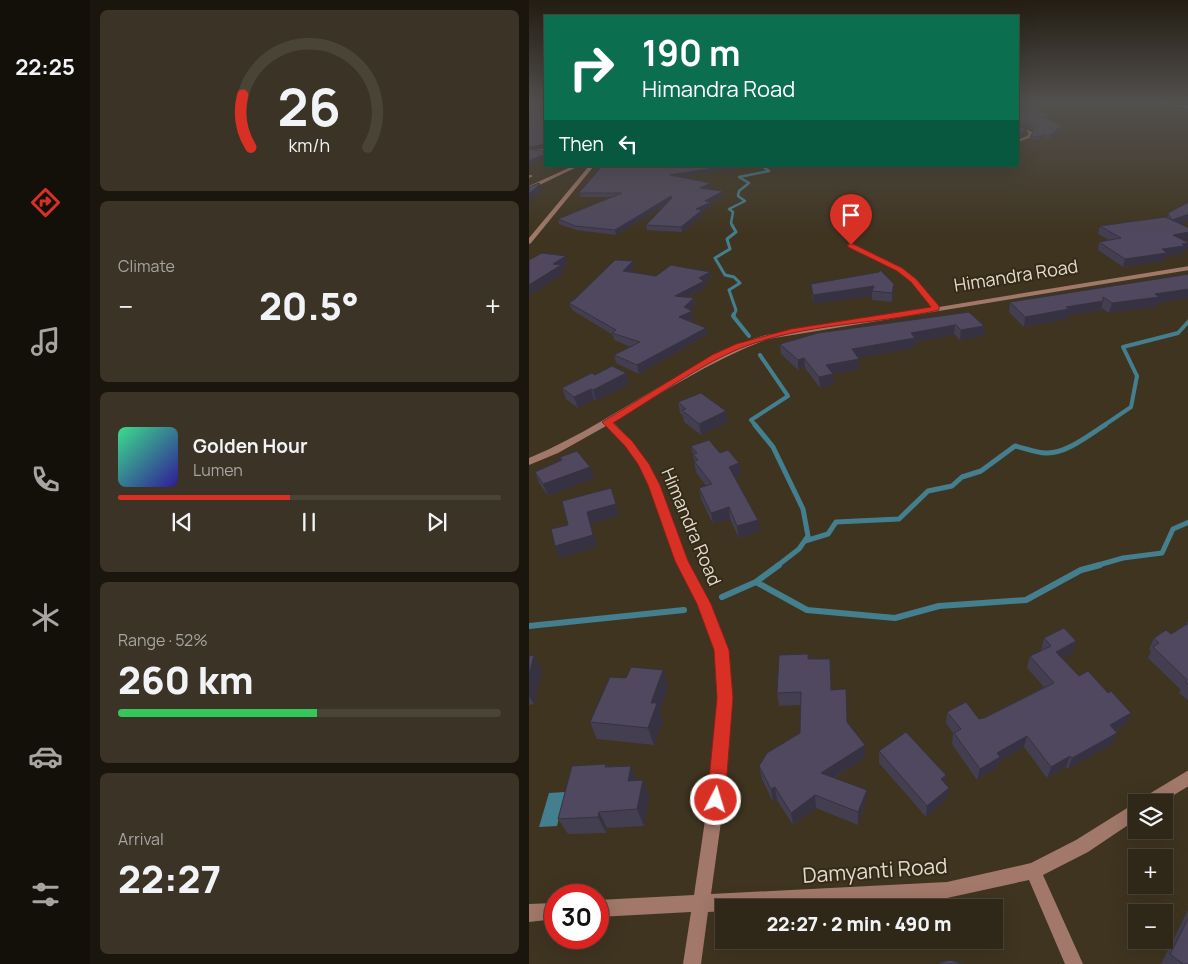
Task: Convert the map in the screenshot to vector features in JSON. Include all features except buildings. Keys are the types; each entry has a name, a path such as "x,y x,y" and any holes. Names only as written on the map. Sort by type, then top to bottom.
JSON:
{"street":[{"path":"529,188 575,167"},
{"path":"529,242 583,180 591,167"},
{"path":"851,245 900,269 914,280 936,308"},
{"name":"Himandra Road","path":"692,964 716,800 725,698 722,650 704,604 682,561 647,471 629,443 607,422 715,357 739,346 791,332 1188,268"},
{"path":"529,462 607,422"},
{"path":"1161,794 1188,777"},
{"name":"Damyanti Road","path":"609,908 947,890 1033,872 1082,846 1128,816"},
{"path":"1033,872 1074,964"},
{"path":"529,913 544,912"}],"water":[{"path":"565,792 557,826 539,827 549,793"}],"waterway":[{"path":"732,225 733,212 729,209 745,201 738,196 739,191 749,183 739,177 769,171 763,167"},
{"path":"732,225 736,232 727,239 730,249 715,258 725,275 734,277 740,283 729,290 736,310 734,315"},
{"path":"734,314 733,316 749,336"},
{"path":"1103,426 1131,407 1137,376 1123,347 1178,333 1189,321"},
{"path":"756,426 751,420 788,396 760,355"},
{"path":"755,425 773,447 803,509 808,536 799,549 777,566"},
{"path":"805,541 828,534 836,522 899,519 928,491 952,486 962,477 981,471 1015,446 1038,452 1054,452 1077,443 1105,425"},
{"path":"1095,566 1123,558 1162,553 1173,529 1189,522"},
{"path":"756,582 779,565"},
{"path":"756,582 807,610 895,618 939,606 1026,600 1081,570 1100,565"},
{"path":"722,597 756,582"},
{"path":"529,626 684,610"}],"railway":[{"path":"529,151 544,150"}],"route":[{"path":"716,800 725,698 722,650 704,604 682,561 654,485 629,443 607,422 715,357 739,346 766,337 791,332 936,308 914,280 900,269 851,245"}]}
